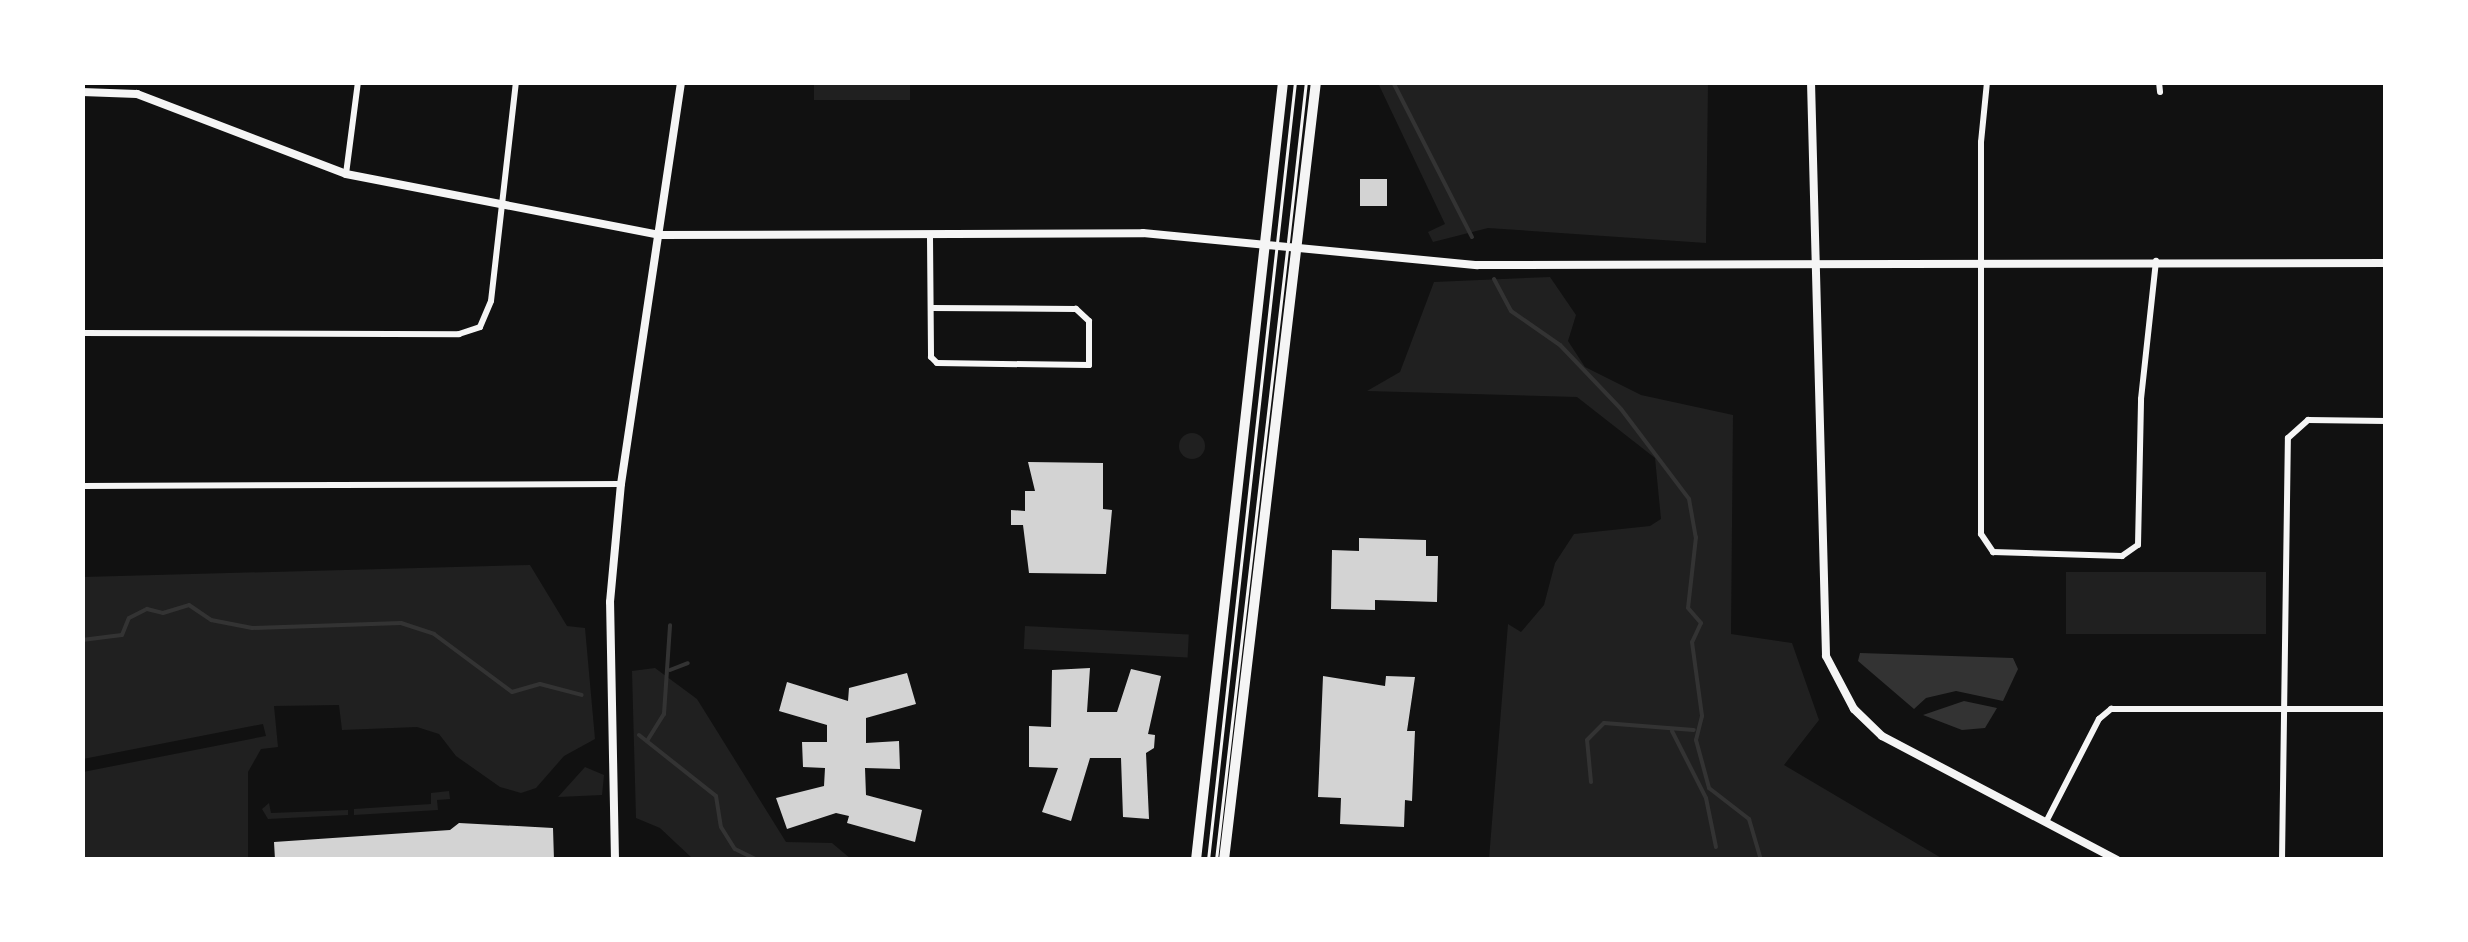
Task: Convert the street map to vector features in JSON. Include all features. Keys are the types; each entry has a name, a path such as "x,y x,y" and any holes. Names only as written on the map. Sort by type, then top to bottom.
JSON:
{"main road":[{"path":"1196,860 1283,82"},
{"path":"1224,860 1316,82"}],"street":[{"path":"346,174 358,82"},
{"path":"82,333 473,331 491,300 516,82"},
{"path":"615,860 610,602 621,484 681,82"},
{"path":"1811,82 1821,632 1830,667 1854,709 1882,736 2117,860"},
{"path":"1987,82 1983,546 1993,552 2122,556 2141,537 2141,399 2156,262"},
{"path":"2159,82 2160,92"},
{"path":"82,92 136,94 346,174 659,235 930,238 1100,232 1263,242 1400,262 1477,265 1812,260 2386,263"},
{"path":"930,238 931,308 932,357 940,364 1089,365 1089,321 1076,308 931,308"},
{"path":"2282,860 2288,710 2290,430 2308,420 2386,420"},
{"path":"82,486 621,484"},
{"path":"2046,822 2099,719 2111,709 2386,709"}],"lane":[{"path":"1208,860 1296,82"},
{"path":"1216,860 1294,246 1306,82"}],"shaded area":[{"path":"814,83 910,83 910,100 814,100"},
{"path":"1378,83 1708,83 1706,243 1488,228 1433,242 1428,232 1445,224"},
{"path":"1550,277 1576,315 1568,341 1585,367 1641,395 1733,415 1731,634 1792,643 1819,720 1784,765 1943,859 1489,859 1508,624 1521,632 1544,605 1555,563 1574,534 1650,526 1661,519 1655,458 1577,397 1367,391 1400,372 1434,282"},
{"path":"1192,433 1201,437 1205,446 1201,455 1192,459 1183,455 1179,446 1183,437"},
{"path":"530,565 567,626 585,628 595,739 564,756 536,788 521,793 500,787 456,756 439,734 417,727 342,730 339,705 274,706 278,747 261,749 248,772 248,859 83,859 83,772 266,736 263,724 83,759 83,577"},
{"path":"2066,572 2266,572 2266,634 2066,634"},
{"path":"1025,626 1189,635 1188,658 1024,649"},
{"path":"1860,653 2013,658 2018,669 2003,701 1956,691 1926,698 1914,709 1858,661"},
{"path":"655,668 697,699 786,842 832,843 851,859 693,859 660,828 636,818 632,671"},
{"path":"1964,701 1997,708 1985,728 1962,730 1923,715"},
{"path":"585,767 604,775 602,795 558,797"},
{"path":"449,791 450,799 437,800 438,810 354,815 354,809 431,804 431,793"},
{"path":"269,803 271,813 348,810 348,815 268,819 262,809"}],"building":[{"path":"1360,179 1387,179 1387,206 1360,206"},
{"path":"1028,462 1103,463 1103,509 1112,510 1106,574 1029,573 1023,525 1011,525 1011,510 1025,511 1025,491 1035,491"},
{"path":"1359,538 1426,540 1426,556 1438,556 1437,602 1375,600 1375,610 1331,609 1332,550 1359,551"},
{"path":"1090,668 1087,712 1117,712 1131,669 1161,676 1148,734 1155,735 1154,748 1146,753 1149,819 1123,817 1121,758 1090,758 1071,821 1042,812 1058,768 1029,767 1029,726 1051,727 1052,670"},
{"path":"907,673 916,704 866,718 866,743 899,741 900,769 865,768 866,795 922,810 915,842 847,823 849,816 836,813 787,829 776,798 824,786 825,768 803,767 802,742 827,742 827,725 779,711 787,682 848,701 849,688"},
{"path":"1323,676 1385,686 1386,676 1415,677 1407,731 1415,731 1412,801 1405,800 1404,827 1340,824 1341,798 1318,797"},
{"path":"459,823 553,828 554,860 275,860 274,842 450,830"}],"waterway":[{"path":"1393,82 1472,237"},
{"path":"1494,279 1511,311 1560,345 1621,409 1689,499 1696,537 1688,608 1701,623 1692,642 1702,716 1696,740 1709,788 1749,819 1761,860"},
{"path":"82,640 122,635 129,618 147,609 163,613 189,605 211,620 252,628 401,623 434,634 512,692 540,684 582,695"},
{"path":"647,741 664,714 670,625"},
{"path":"670,670 688,663"},
{"path":"1591,782 1587,740 1604,723 1694,730"},
{"path":"1672,731 1706,798 1716,847"},
{"path":"639,735 716,796 721,827 735,849 758,860"}]}
